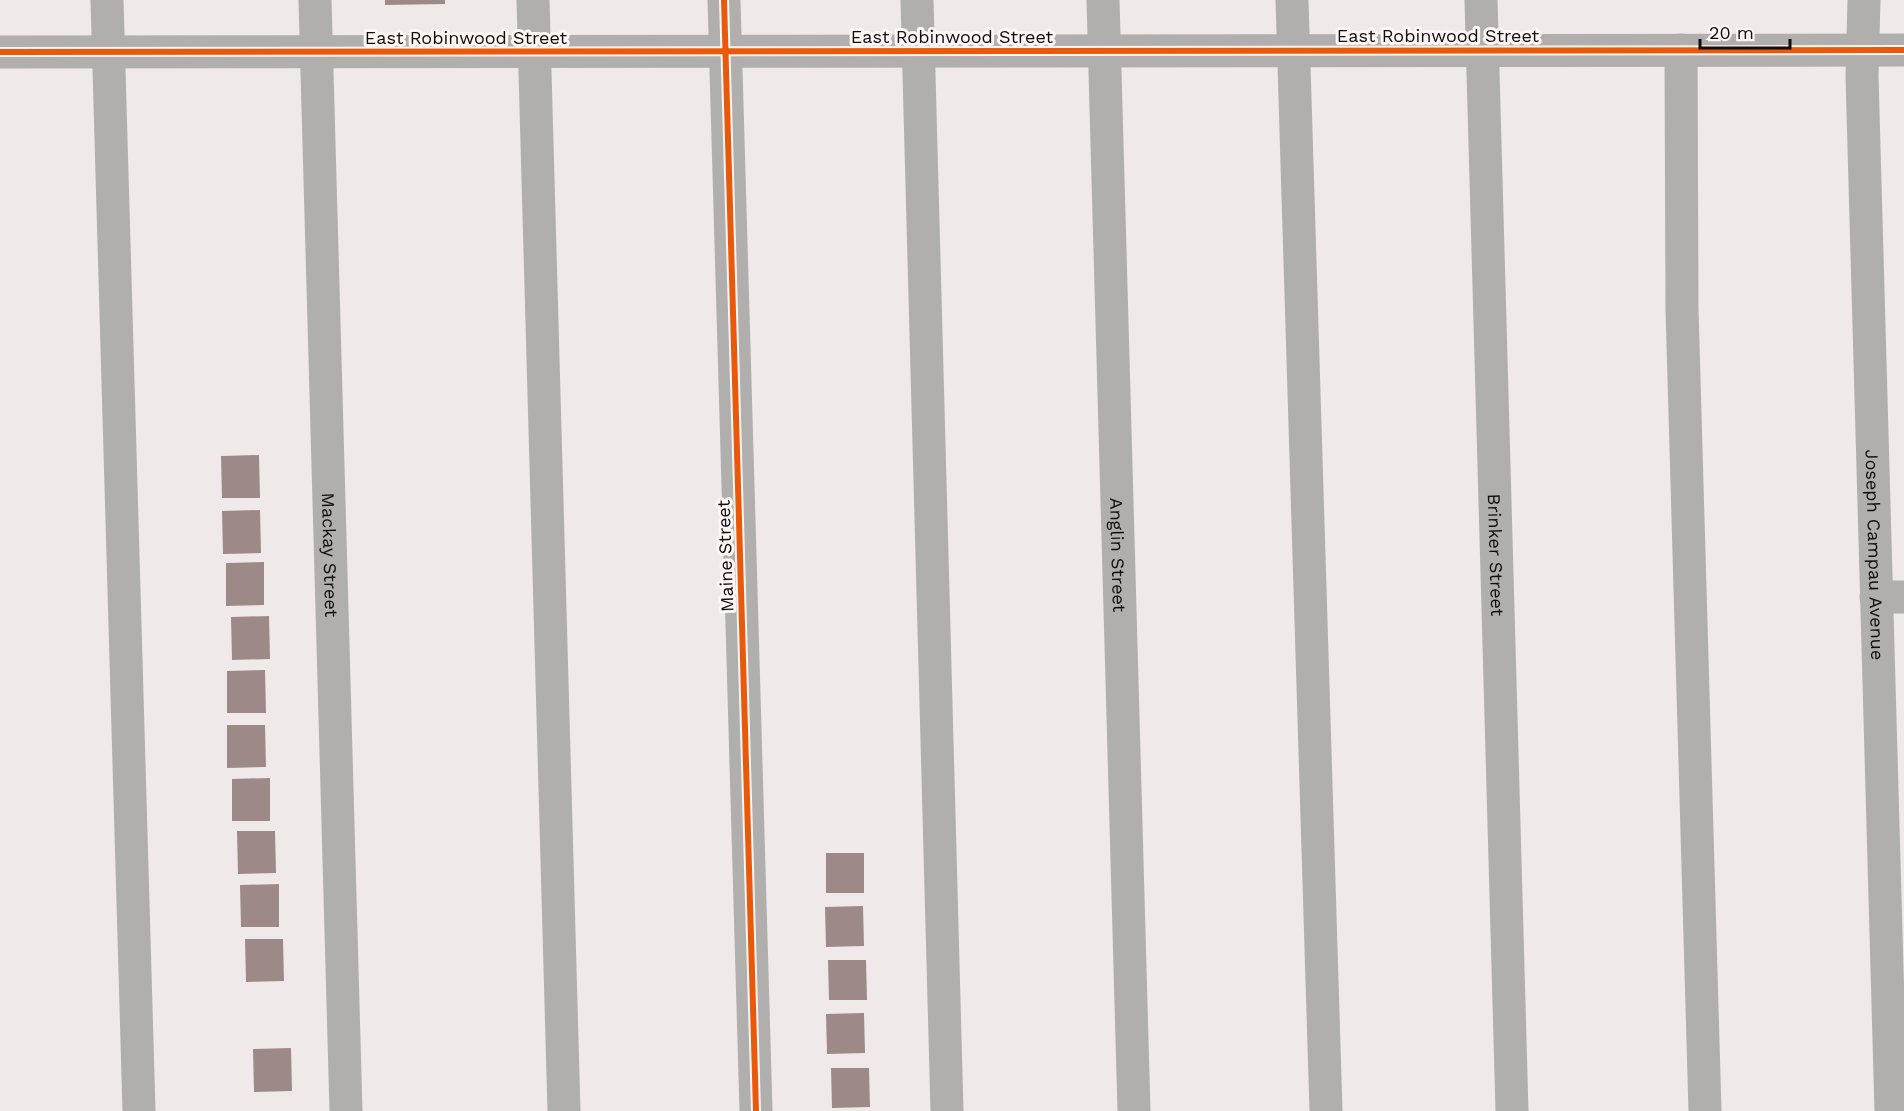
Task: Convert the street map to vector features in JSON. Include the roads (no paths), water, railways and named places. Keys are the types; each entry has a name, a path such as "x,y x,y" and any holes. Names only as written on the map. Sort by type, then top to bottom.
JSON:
{"street":[{"path":"107,0 139,1111"},
{"name":"Mackay Street","path":"315,0 346,1111"},
{"path":"533,0 564,1111"},
{"name":"Maine Street","path":"724,0 756,1111"},
{"path":"917,0 947,1111"},
{"name":"Anglin Street","path":"1103,0 1134,1111"},
{"path":"1292,0 1326,1111"},
{"name":"Brinker Street","path":"1481,0 1512,1111"},
{"name":"Joseph Campau Avenue","path":"1864,0 1862,50 1890,597 1891,1111"},
{"path":"1681,50 1682,309 1705,1111"},
{"name":"East Robinwood Street","path":"0,52 1904,50"}]}
